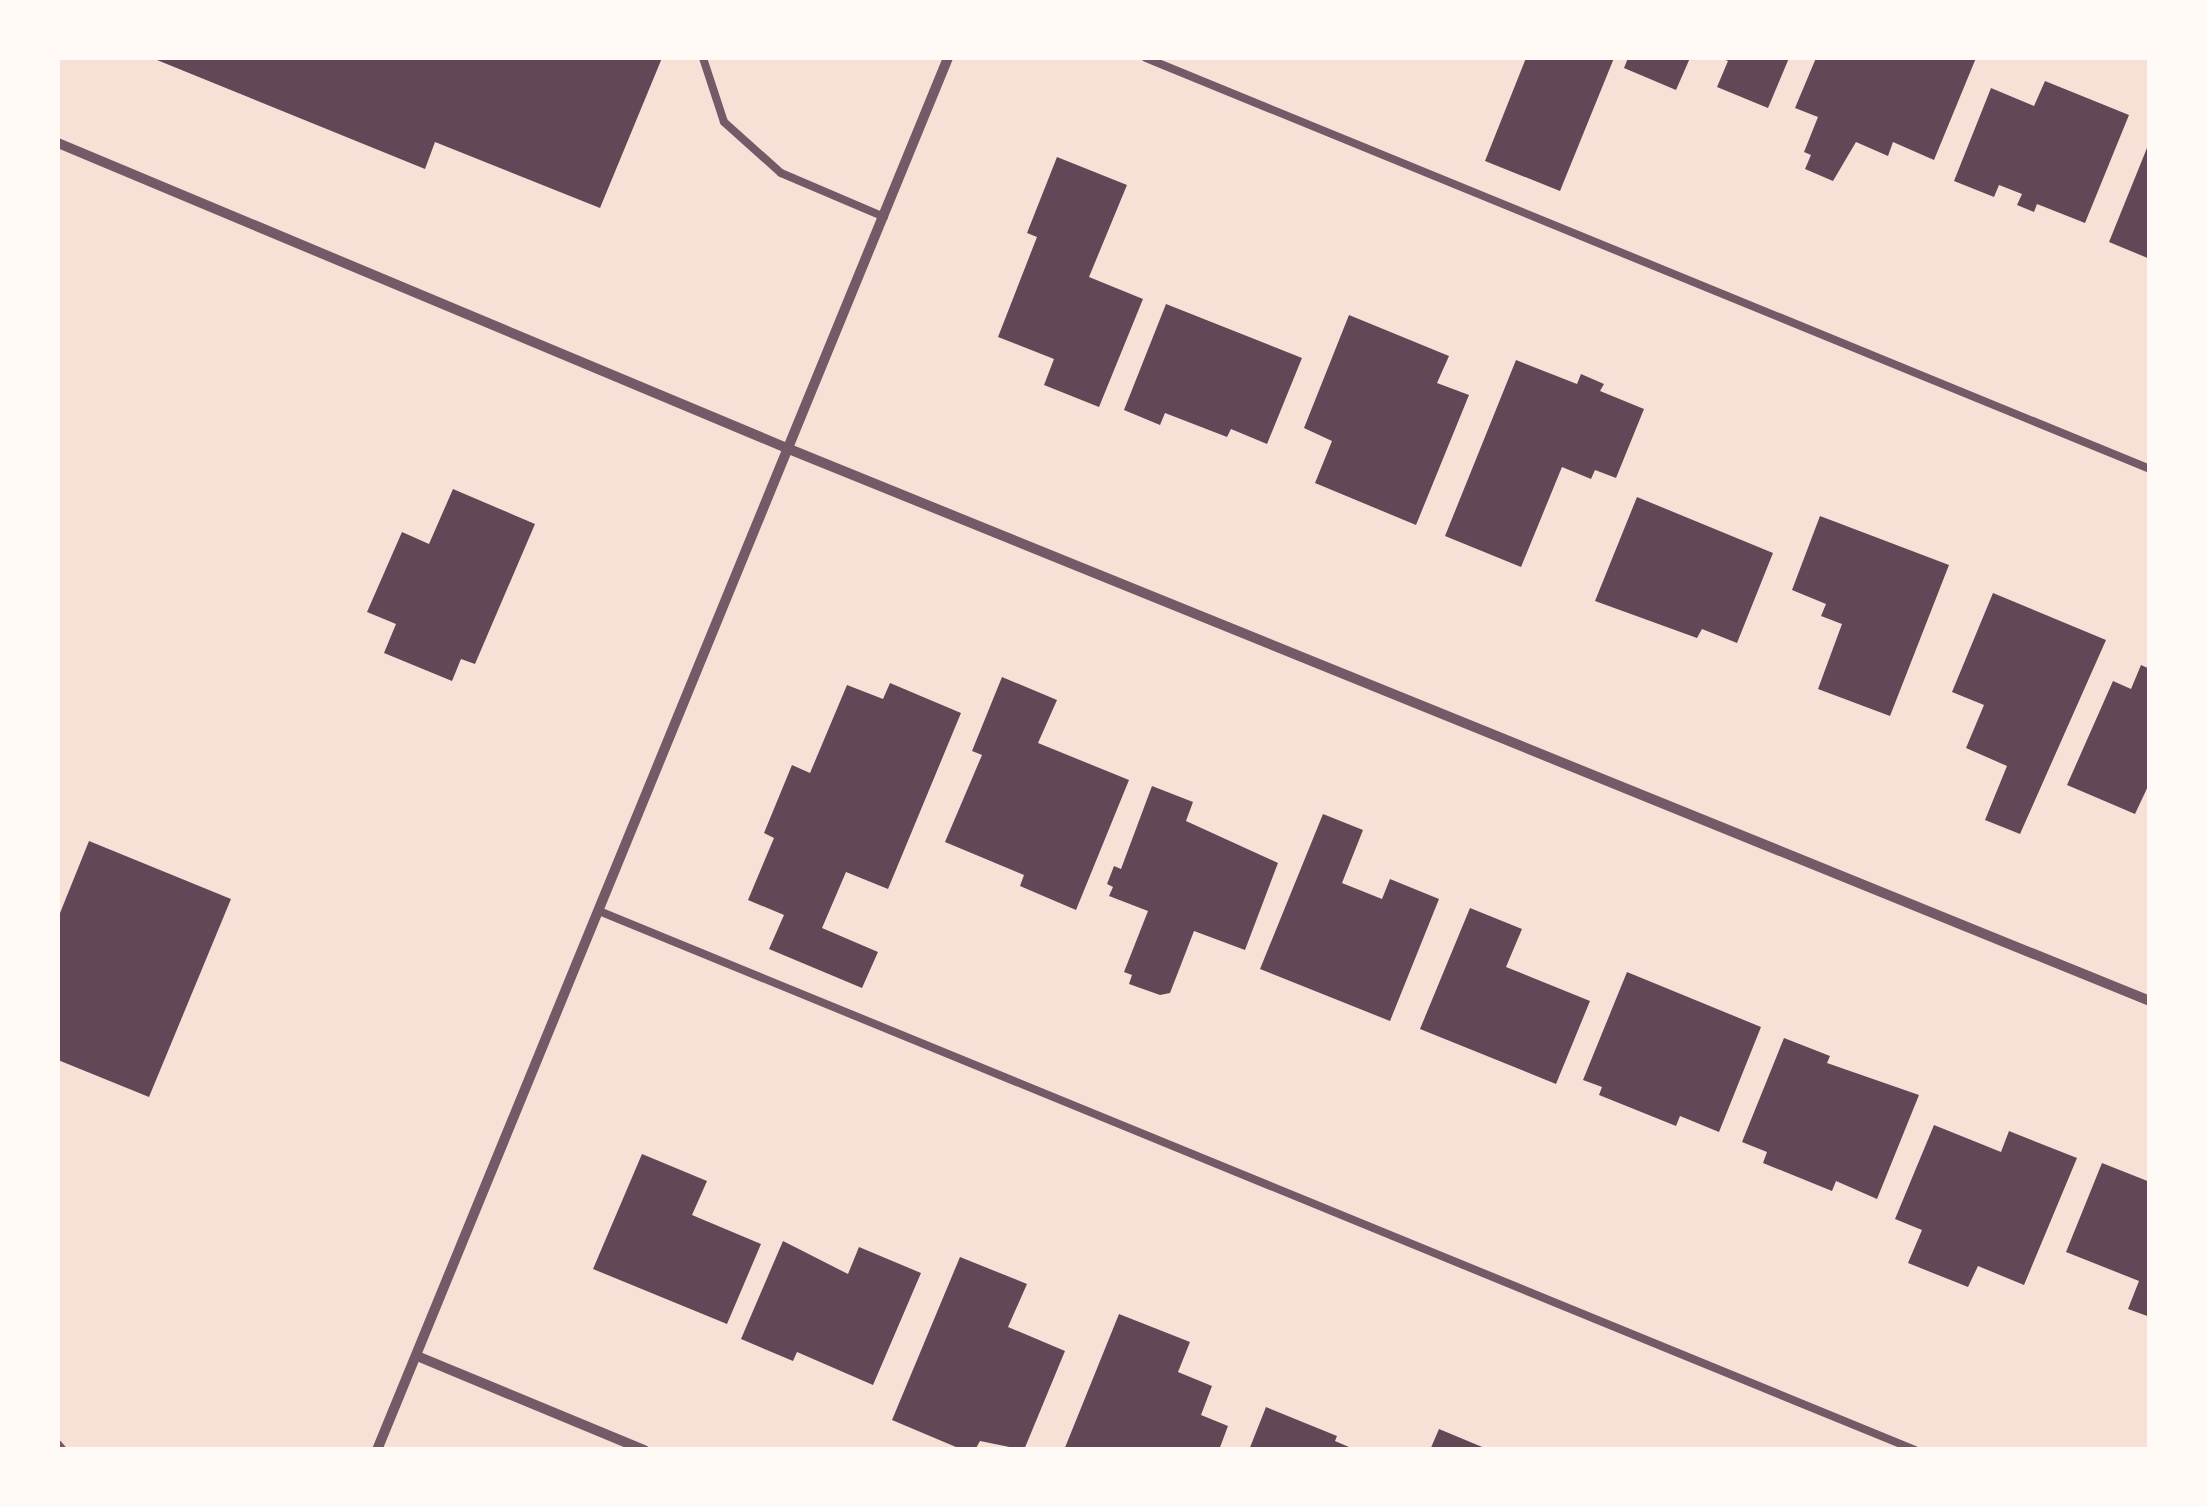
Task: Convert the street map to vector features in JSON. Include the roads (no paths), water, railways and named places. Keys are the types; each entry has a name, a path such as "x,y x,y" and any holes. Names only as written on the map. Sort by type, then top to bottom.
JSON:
{"street":[{"path":"378,1450 948,58"},
{"path":"58,143 789,448 2150,1002"},
{"path":"417,1356 644,1450"}],"lane":[{"path":"703,58 724,122 780,173 884,217"},
{"path":"1146,58 2150,469"},
{"path":"598,911 1915,1450"},
{"path":"58,1444 63,1450"}]}
